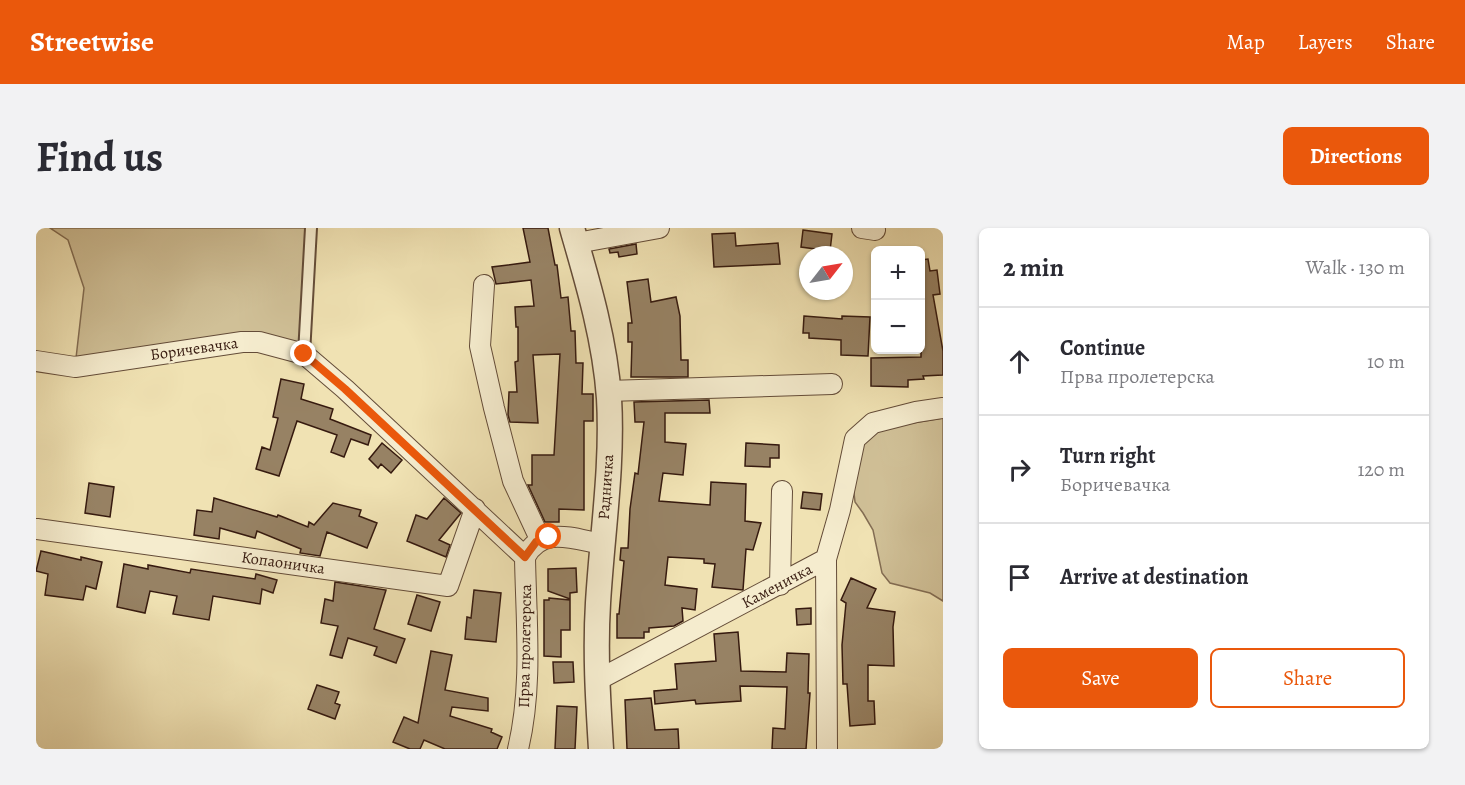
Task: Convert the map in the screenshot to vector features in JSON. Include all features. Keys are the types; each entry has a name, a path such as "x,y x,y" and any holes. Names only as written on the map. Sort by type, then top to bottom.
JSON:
{"street":[{"path":"575,236 659,228"},
{"name":"Радничка","path":"575,236 599,329 608,391 609,456 598,603 596,681 601,749"},
{"path":"484,285 480,346 513,481 540,539"},
{"name":"Боричевачка","path":"36,361 75,367 242,342 259,342 304,354 345,389 525,557"},
{"path":"608,391 832,384"},
{"name":"Каменичка","path":"596,681 826,559 834,539 855,439 873,423 943,408"},
{"path":"780,585 782,490"},
{"name":"Копаоничка","path":"37,529 448,586 475,509"},
{"path":"525,557 531,546 540,539 555,536 602,544"},
{"name":"Прва пролетерска","path":"518,749 527,683 525,557"},
{"path":"826,559 827,749"}],"lane":[{"path":"304,354 311,228"}],"shaded area":[{"path":"50,228 316,228 304,354 278,346 75,367 84,288 68,240"},
{"path":"943,418 943,601 930,593 890,583 882,573 873,530 855,502 853,484 863,444 876,429"}],"building":[{"path":"523,228 548,228 555,265 557,265 561,298 568,297 571,331 575,331 576,363 583,363 582,394 593,394 593,421 584,421 584,510 559,509 559,522 545,522 528,485 532,485 532,455 554,455 560,354 533,355 538,423 510,422 508,415 509,392 517,392 515,362 518,361 518,327 516,327 515,307 534,306 531,280 496,284 492,267 530,262"},
{"path":"803,230 832,234 831,246 801,246"},
{"path":"735,233 736,246 778,243 780,264 714,267 712,234"},
{"path":"636,244 637,254 619,257 618,252 610,253 609,249"},
{"path":"925,259 928,259 930,271 937,270 940,294 933,295 943,351 943,375 923,376 924,379 908,380 908,387 871,386 871,358 921,357 921,354 925,354"},
{"path":"648,279 651,302 676,297 680,316 681,360 688,360 688,377 631,377 632,342 628,342 628,323 632,323 627,282"},
{"path":"804,316 842,319 842,316 870,317 868,356 841,355 841,340 809,338 809,333 803,333"},
{"path":"281,379 304,384 301,399 333,409 330,419 371,435 368,445 351,439 344,457 331,452 337,435 297,421 279,476 256,469 262,447 270,450 278,418 273,417"},
{"path":"709,400 710,413 665,413 665,442 686,444 683,475 663,473 659,501 710,505 711,482 746,484 745,521 761,523 753,550 746,549 743,590 712,587 715,564 704,563 704,559 668,557 665,585 697,589 695,610 682,608 683,621 674,626 649,628 649,632 644,632 644,638 617,638 617,614 619,614 624,561 620,560 621,548 628,548 630,509 635,473 638,474 644,422 635,422 634,402"},
{"path":"382,443 402,460 391,473 381,464 378,468 369,459"},
{"path":"746,443 779,445 779,458 770,458 770,467 745,466"},
{"path":"89,483 114,487 110,517 85,513"},
{"path":"803,492 822,494 820,510 801,508"},
{"path":"214,498 277,517 278,515 308,527 309,522 314,525 333,503 361,510 359,516 377,523 367,548 327,532 320,556 300,553 301,549 257,531 255,538 220,528 219,539 194,535 197,510 212,512"},
{"path":"444,498 461,513 439,540 450,545 446,557 407,541 416,515 427,519"},
{"path":"41,551 102,562 96,589 86,586 83,600 45,595 48,574 36,571"},
{"path":"124,564 148,569 148,565 190,573 191,569 255,579 256,574 277,580 273,593 262,589 260,604 213,596 209,620 173,614 177,596 150,591 145,613 117,607"},
{"path":"576,568 577,592 570,593 570,599 548,591 548,569"},
{"path":"851,578 876,589 867,608 895,612 894,666 868,665 868,701 874,701 875,724 850,726 847,684 843,684 842,645 846,603 841,600"},
{"path":"335,582 386,590 374,629 405,639 396,663 374,655 377,647 348,638 342,658 330,655 338,626 321,623 325,599 333,601"},
{"path":"474,590 501,593 496,642 465,639 467,617 471,618"},
{"path":"417,595 440,602 431,631 408,624"},
{"path":"549,598 570,600 570,630 561,630 561,657 544,656 544,600 549,600"},
{"path":"811,608 811,624 797,625 796,609"},
{"path":"738,632 741,671 786,672 787,653 809,654 808,693 810,693 806,749 772,749 773,728 785,729 787,687 740,686 741,701 696,704 695,700 655,704 654,691 677,689 675,664 716,661 714,634"},
{"path":"431,651 452,655 445,690 488,698 488,711 452,707 450,716 492,729 491,732 502,737 497,749 445,749 424,740 420,749 410,749 393,742 404,717 418,723"},
{"path":"553,662 573,662 574,682 554,683"},
{"path":"317,685 339,692 335,703 340,705 335,719 308,709"},
{"path":"651,698 655,730 678,729 679,749 627,749 625,700"},
{"path":"557,706 577,707 575,749 555,749"}],"route":[{"path":"304,354 345,389 525,557 531,546 540,539 549,537"}]}
